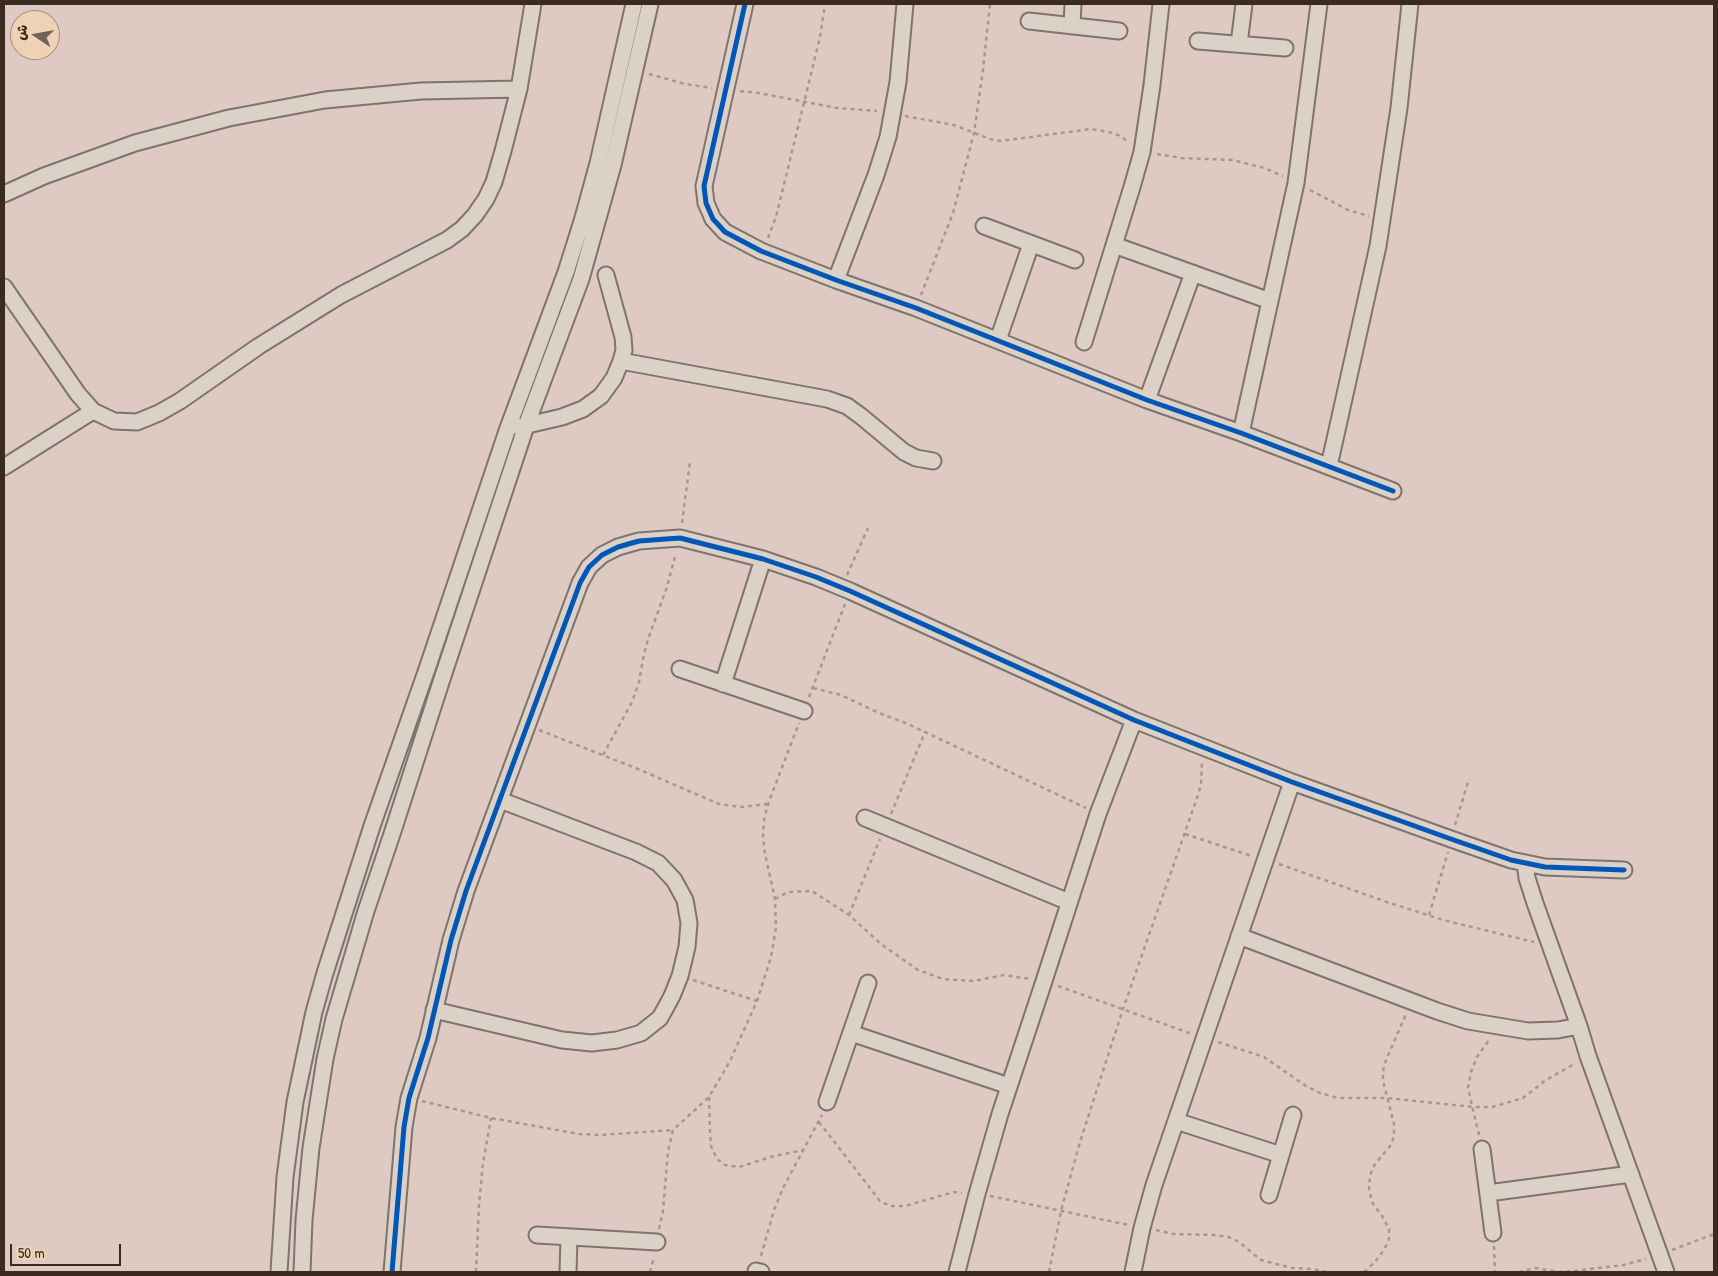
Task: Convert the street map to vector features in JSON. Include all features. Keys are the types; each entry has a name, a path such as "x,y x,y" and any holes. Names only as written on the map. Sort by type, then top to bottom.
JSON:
{"street":[{"path":"4,287 78,394 93,412 114,421 137,422 159,413 341,294 447,240 462,229 475,215 486,199 494,182 518,90 533,4"},
{"path":"279,1272 289,1144 295,1102 314,1012 372,826 508,428 566,272 583,218 609,118 634,4"},
{"path":"302,1272 304,1220 311,1148 325,1059 334,1019 366,911 442,676 526,426 581,279 614,165 650,4"},
{"path":"745,4 704,186 706,203 714,219 725,232 761,251 916,308 1147,400 1241,433 1393,491"},
{"path":"836,280 883,153 893,114 898,82 905,4"},
{"path":"1072,26 1073,4"},
{"path":"1084,342 1142,152 1161,4"},
{"path":"1239,44 1244,4"},
{"path":"1241,433 1296,182 1319,4"},
{"path":"1329,466 1370,289 1398,117 1410,4"},
{"path":"1029,22 1119,30"},
{"path":"1198,41 1285,48"},
{"path":"4,194 44,176 135,143 229,118 334,100 421,91 518,90"},
{"path":"984,226 1075,260"},
{"path":"998,340 1032,244"},
{"path":"1114,245 1270,300"},
{"path":"1147,400 1193,273"},
{"path":"508,428 526,426 583,409 601,396 614,378 624,350 623,337 606,275"},
{"path":"621,362 828,399 847,406 904,452 916,458 933,460"},
{"path":"4,467 93,412"},
{"path":"392,1272 404,1127 409,1098 428,1038 451,940 466,891 580,583 589,567 602,554 618,547 639,541 680,538 764,558 845,589 1134,720 1292,782 1492,854 1525,863 1566,869 1624,870"},
{"path":"723,684 764,558"},
{"path":"680,669 804,711"},
{"path":"958,1272 977,1194 1009,1086 1098,814 1134,720"},
{"path":"1133,1272 1142,1228 1154,1185 1292,782"},
{"path":"434,1010 562,1040 592,1043 617,1040 641,1033 660,1018 680,976 689,924 685,900 674,880 658,863 636,852 500,800"},
{"path":"865,818 1069,902"},
{"path":"1525,863 1530,890 1666,1272"},
{"path":"1240,936 1468,1021 1528,1031 1558,1030 1578,1026"},
{"path":"827,1102 868,983"},
{"path":"851,1033 1009,1086"},
{"path":"1269,1195 1293,1115"},
{"path":"1176,1121 1281,1155"},
{"path":"1482,1149 1493,1233"},
{"path":"1488,1193 1631,1174"},
{"path":"538,1235 657,1242"},
{"path":"568,1272 569,1238"}],"path":[{"path":"761,251 776,217 820,37 825,4"},
{"path":"916,308 953,213 974,133 990,4"},
{"path":"636,70 702,87 758,93 837,108 876,111 944,122 1000,141 1091,129 1108,132 1121,136 1142,152 1181,158 1233,160 1264,168 1296,182 1348,210 1382,220"},
{"path":"603,755 632,702 637,689 643,659 666,590 680,538 690,462"},
{"path":"650,1272 663,1211 668,1151 673,1130 709,1096 730,1061 757,1001 771,957 776,928 776,899 765,854 764,820 768,804 813,688 845,589 868,528"},
{"path":"813,688 841,695 908,724 1098,814"},
{"path":"528,726 654,775 719,804 741,807 768,804"},
{"path":"1049,1272 1061,1211 1080,1142 1123,1009 1201,785 1203,771 1202,748"},
{"path":"1185,834 1443,920 1550,946"},
{"path":"776,899 788,892 812,891 849,915 882,944 918,970 943,979 974,981 1004,975 1044,981 1264,1057 1306,1086 1320,1093 1338,1098 1387,1098 1473,1107 1492,1107 1523,1098 1560,1070 1588,1056"},
{"path":"680,976 757,1001"},
{"path":"1364,1272 1375,1262 1389,1239 1389,1229 1373,1204 1369,1190 1370,1175 1375,1164 1391,1145 1394,1136 1394,1124 1383,1081 1384,1065 1412,1001"},
{"path":"1482,1149 1468,1088 1471,1072 1477,1057 1497,1027"},
{"path":"709,1096 712,1146 718,1159 725,1165 739,1167 774,1156 804,1150"},
{"path":"409,1098 491,1118 579,1134 602,1135 673,1130"},
{"path":"759,1272 774,1210 793,1167 819,1122 827,1102"},
{"path":"476,1272 483,1163 491,1118"},
{"path":"819,1122 880,1202 890,1206 906,1206 954,1192 977,1194 1173,1234 1214,1234 1229,1237 1239,1242 1262,1260 1292,1268 1327,1272"},
{"path":"1493,1233 1496,1272"},
{"path":"1519,1272 1535,1268 1559,1272 1623,1265 1659,1255 1714,1234"}],"cycle path":[{"path":"745,4 704,186 706,203 713,219 725,232 761,251 916,308 1147,400 1241,433 1393,491"},
{"path":"392,1272 404,1127 409,1098 428,1038 451,940 466,891 580,583 589,567 602,555 618,547 639,541 680,538 763,559 850,591 1134,720 1292,782 1511,860 1545,867 1624,870"}]}
